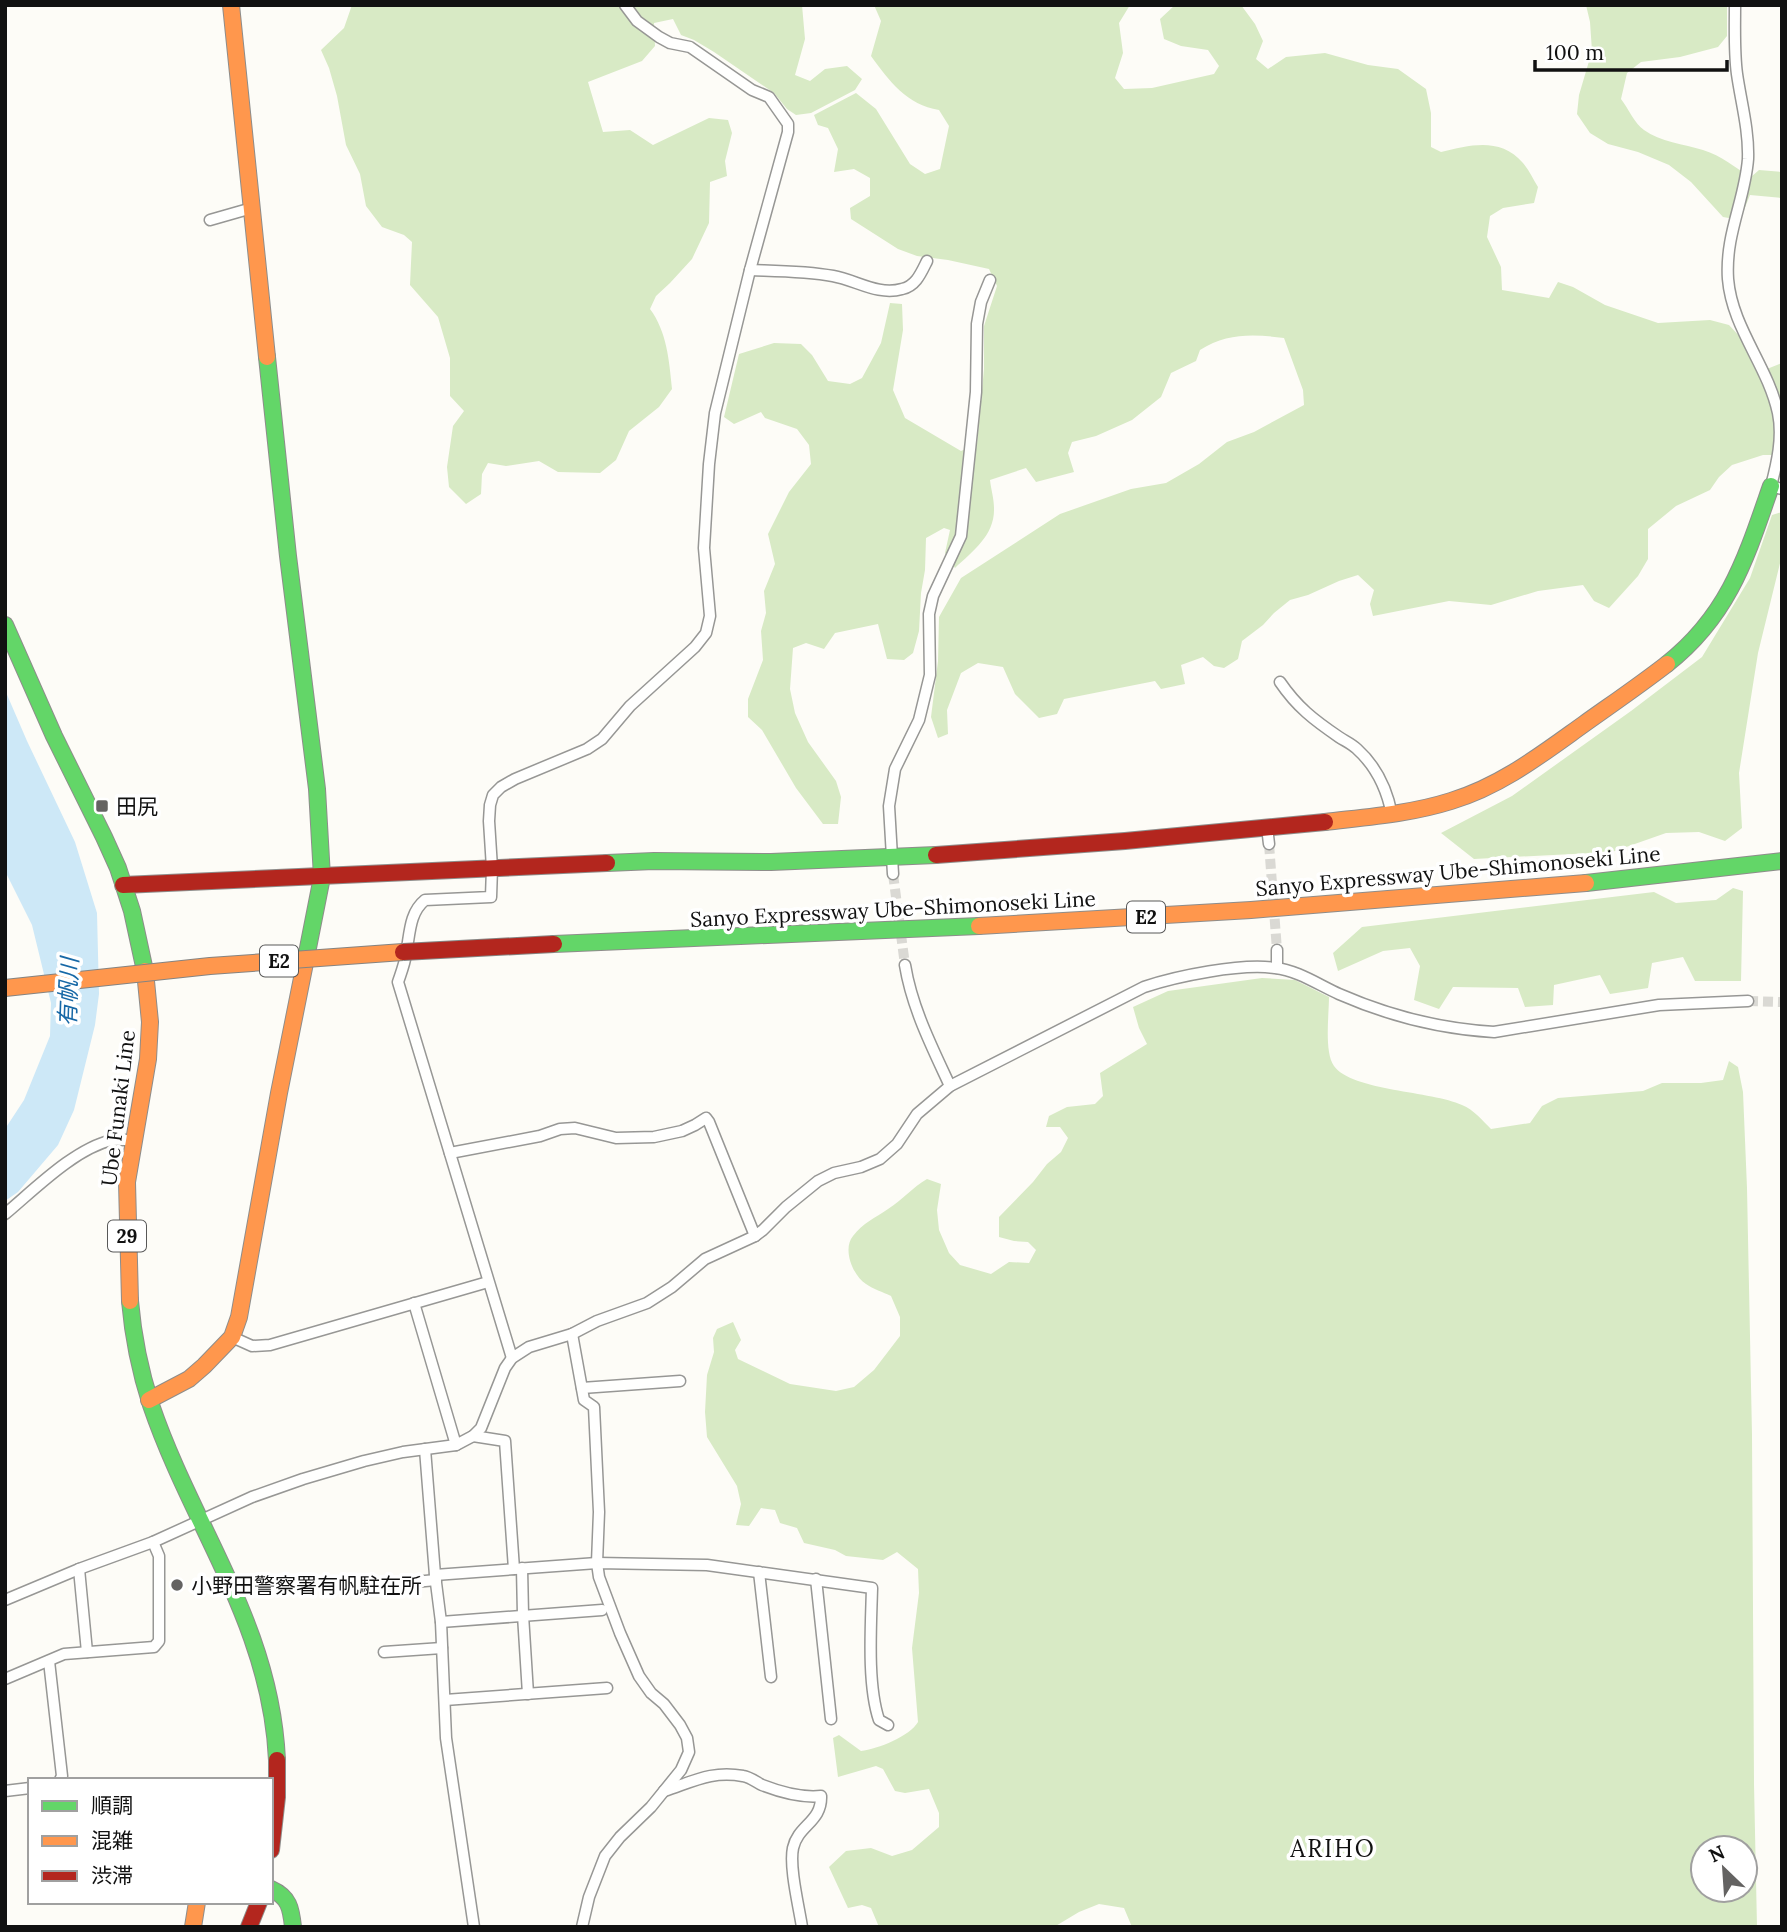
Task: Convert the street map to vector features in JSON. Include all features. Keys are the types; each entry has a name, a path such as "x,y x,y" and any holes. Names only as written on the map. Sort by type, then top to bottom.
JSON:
{"main road":[{"path":"149,1400 189,1379 204,1366 232,1336 239,1317 321,877 317,789 288,556 231,5"},
{"path":"123,885 654,861 892,866 1392,815 1436,807 1472,794 1516,771 1671,660 1694,640 1726,597 1776,488"},
{"name":"Ube Funaki Line","path":"5,625 43,712 110,849 140,943 150,1026 148,1057 128,1172 127,1269 134,1335 149,1400 162,1435 247,1622 272,1706 278,1767 273,1838"},
{"name":"Sanyo Expressway Ube-Shimonoseki Line","path":"5,988 224,964 430,950 1185,915 1611,881 1782,860"},
{"path":"273,1890 282,1893 289,1901 293,1927"},
{"path":"193,1927 197,1904"},
{"path":"249,1927 258,1904"}],"street":[{"path":"512,1358 398,982 406,958 412,918 417,906 425,900 491,897 489,821 493,795 501,786 587,749 602,739 630,706 695,647 706,633 710,616 704,548 715,413 788,132 788,124 769,97 752,90 690,47 670,43 659,37 637,21 625,5"},
{"path":"1735,5 1737,72 1748,158 1727,256 1728,278 1737,318 1771,389 1778,415 1776,488"},
{"path":"210,220 252,208"},
{"path":"750,270 817,274 837,277 869,289 902,290 912,285 927,261"},
{"path":"892,866 889,806 895,769 919,720 930,675 929,614 933,596 961,536 976,392 977,324 981,302 990,280"},
{"path":"1280,681 1307,714 1357,748 1378,774 1387,792 1392,815"},
{"path":"1267,827 1269,844"},
{"path":"1277,950 1277,968"},
{"path":"905,965 920,1021 950,1086"},
{"path":"5,1600 153,1542 252,1497 303,1479 364,1461 456,1446 481,1428 505,1368 512,1358 528,1347 572,1334 597,1321 647,1303 672,1287 705,1259 755,1236 818,1181 880,1159 897,1144 917,1114 950,1086 1144,987 1167,979 1254,967 1277,968 1378,1009 1470,1031 1494,1032 1659,1005 1748,1001"},
{"path":"450,1153 540,1136 560,1129 575,1128 616,1138 654,1137 682,1130 705,1118 709,1122 755,1236"},
{"path":"5,1214 92,1147 115,1139 134,1140"},
{"path":"232,1336 252,1346 270,1345 488,1282"},
{"path":"414,1303 456,1446"},
{"path":"572,1334 584,1400 594,1407 599,1512 597,1563 606,1596 639,1676 680,1725 687,1738 689,1752 681,1770 605,1856 584,1911 582,1927"},
{"path":"582,1388 680,1381"},
{"path":"473,1436 505,1441 523,1615 528,1693"},
{"path":"425,1449 441,1622 446,1738 474,1927"},
{"path":"5,1679 64,1654 154,1647 159,1641 159,1556 153,1542"},
{"path":"371,1586 597,1563 707,1565 872,1588 871,1651 876,1709 879,1720 888,1725"},
{"path":"79,1569 87,1652"},
{"path":"759,1572 771,1677"},
{"path":"816,1579 831,1718"},
{"path":"441,1622 601,1610"},
{"path":"384,1652 442,1648"},
{"path":"49,1661 61,1778"},
{"path":"445,1700 607,1688"},
{"path":"664,1791 707,1775 727,1775 745,1776 762,1785 801,1796 821,1796 820,1811 797,1837 792,1851 802,1927"},
{"path":"5,1791 28,1788"}],"green space":[{"path":"352,5 802,5 805,39 795,75 810,81 825,69 847,66 862,79 855,90 811,113 796,115 787,109 774,93 714,52 681,35 673,19 654,23 655,46 642,61 588,82 603,132 630,130 653,145 709,118 728,120 732,133 725,161 727,176 710,182 709,223 692,259 656,296 650,309 664,337 672,389 659,407 629,431 616,460 600,473 558,472 539,461 506,466 488,463 482,474 481,494 466,504 449,487 447,467 453,426 464,411 450,396 450,358 438,317 410,285 412,242 404,235 382,227 366,206 360,174 346,145 337,96 321,50 344,28"},
{"path":"874,5 1130,5 1119,23 1123,53 1115,78 1124,89 1152,88 1214,74 1219,66 1208,50 1181,46 1164,39 1160,19 1175,5 1241,5 1263,41 1256,59 1268,69 1286,57 1325,53 1368,65 1398,69 1426,89 1431,113 1431,147 1441,152 1485,145 1505,149 1523,163 1538,187 1534,203 1503,208 1490,216 1487,237 1501,267 1502,290 1549,298 1558,282 1573,287 1605,305 1658,323 1710,320 1729,325 1742,339 1757,373 1782,363 1782,455 1763,455 1732,465 1710,490 1676,506 1648,529 1648,559 1638,576 1609,608 1594,601 1583,585 1538,591 1491,605 1449,601 1373,616 1370,604 1374,590 1358,575 1290,600 1242,641 1238,659 1224,668 1214,666 1203,657 1181,665 1185,684 1161,689 1155,681 1064,699 1057,714 1039,718 1015,694 1003,667 978,663 961,673 947,710 948,734 938,738 931,717 938,661 939,617 961,578 1060,514 1131,489 1166,483 1199,464 1227,442 1254,432 1304,405 1303,390 1284,338 1251,336 1220,340 1200,350 1196,361 1171,373 1161,397 1132,420 1096,436 1072,442 1068,453 1074,472 1036,482 1026,468 990,480 994,508 991,526 976,549 955,568 945,553 950,530 944,528 926,538 919,631 913,653 904,660 887,659 878,624 835,633 824,649 806,643 793,648 790,689 795,713 808,742 836,781 841,797 838,824 823,824 796,788 762,730 748,717 748,699 763,660 761,631 766,613 764,591 775,564 768,534 789,492 811,464 809,445 797,429 765,418 761,412 734,424 724,417 739,354 774,343 801,344 812,355 828,381 850,384 862,378 881,343 890,303 902,304 903,330 893,390 905,418 961,451 977,444 984,369 984,326 997,286 989,269 917,256 898,249 851,219 850,208 870,196 870,178 854,169 834,172 838,149 828,128 818,125 814,115 856,93 876,109 910,164 925,174 940,169 949,126 939,110 917,103 900,90 871,56 881,21"},
{"path":"1586,5 1727,5 1727,36 1718,47 1680,57 1641,62 1627,73 1621,99 1635,120 1650,134 1710,152 1751,177 1759,170 1782,172 1782,198 1750,195 1740,220 1723,217 1691,182 1669,165 1638,152 1608,144 1590,133 1577,114 1579,95 1592,51"},
{"path":"1782,512 1782,555 1758,653 1739,773 1742,828 1725,841 1699,832 1666,833 1612,852 1474,859 1441,833 1512,796 1702,657 1750,578 1772,515"},
{"path":"1733,888 1743,891 1741,981 1695,981 1683,957 1652,963 1648,988 1610,994 1600,975 1554,985 1553,1005 1525,1007 1518,988 1453,987 1439,1009 1414,1000 1420,966 1410,948 1383,951 1338,971 1333,953 1362,927 1654,892 1676,903 1716,900"},
{"path":"1262,978 1295,980 1329,997 1329,1052 1334,1066 1343,1074 1374,1086 1449,1100 1474,1112 1491,1129 1530,1123 1542,1106 1558,1098 1643,1091 1662,1083 1723,1080 1729,1061 1738,1067 1743,1092 1747,1188 1755,1834 1689,1834 1689,1904 1757,1904 1757,1927 1132,1927 1124,1908 1099,1904 1054,1927 879,1927 871,1908 862,1905 848,1908 829,1867 846,1851 871,1848 892,1856 912,1850 939,1827 939,1813 929,1789 905,1793 895,1791 883,1769 876,1766 838,1777 833,1738 839,1735 861,1751 868,1750 901,1737 918,1722 912,1648 919,1593 918,1569 897,1552 883,1560 846,1556 835,1550 804,1543 797,1528 780,1523 775,1510 761,1508 749,1526 736,1525 741,1504 737,1486 707,1437 707,1375 714,1352 713,1338 717,1329 733,1322 741,1340 735,1350 738,1359 790,1384 836,1391 854,1387 874,1370 900,1336 900,1317 891,1296 869,1286 853,1269 849,1255 850,1241 865,1224 927,1179 941,1184 937,1210 939,1230 949,1253 960,1265 991,1274 1009,1262 1029,1263 1036,1250 1028,1242 999,1237 999,1217 1061,1152 1068,1138 1060,1127 1046,1127 1049,1116 1067,1107 1095,1104 1103,1096 1100,1073 1147,1044 1133,1007 1168,991"}],"water":[{"name":"有帆川","path":"5,690 75,842 97,913 99,994 95,1025 74,1110 58,1145 18,1192 5,1201 5,1129 24,1100 50,1036 51,1003 32,925 5,871"}],"tunnel":[{"path":"1269,844 1277,950"},
{"path":"893,874 905,965"},
{"path":"1748,1001 1782,1002"}],"traffic: fast":[{"path":"267,357 317,789 322,877 306,958"},
{"path":"1667,664 1706,626 1721,605 1743,561 1771,486"},
{"path":"5,625 54,736 118,868 132,911 145,971"},
{"path":"607,863 771,862 936,855"},
{"path":"1586,883 1782,861"},
{"path":"554,944 979,926"},
{"path":"130,1301 138,1353 151,1405 168,1450 228,1578 261,1665 272,1711 277,1760"},
{"path":"273,1890 288,1904 293,1927"}],"traffic: slow":[{"path":"231,5 267,357"},
{"path":"1325,822 1420,809 1487,787 1537,758 1667,664"},
{"path":"979,926 1251,910 1586,883"},
{"path":"5,988 210,966 403,952"},
{"path":"149,1400 189,1379 232,1337 239,1317 306,958"},
{"path":"130,1301 127,1182 148,1059 150,1022 145,971"},
{"path":"193,1927 197,1904"}],"traffic: jam":[{"path":"936,855 1325,822"},
{"path":"123,885 607,863"},
{"path":"403,952 554,944"},
{"path":"273,1832 277,1760"},
{"path":"249,1927 258,1904"}],"place":[{"name":"田尻","path":"102,806"},
{"name":"小野田警察署有帆駐在所","path":"177,1585"}],"district":[{"name":"ARIHO","path":"1333,1848"}]}
